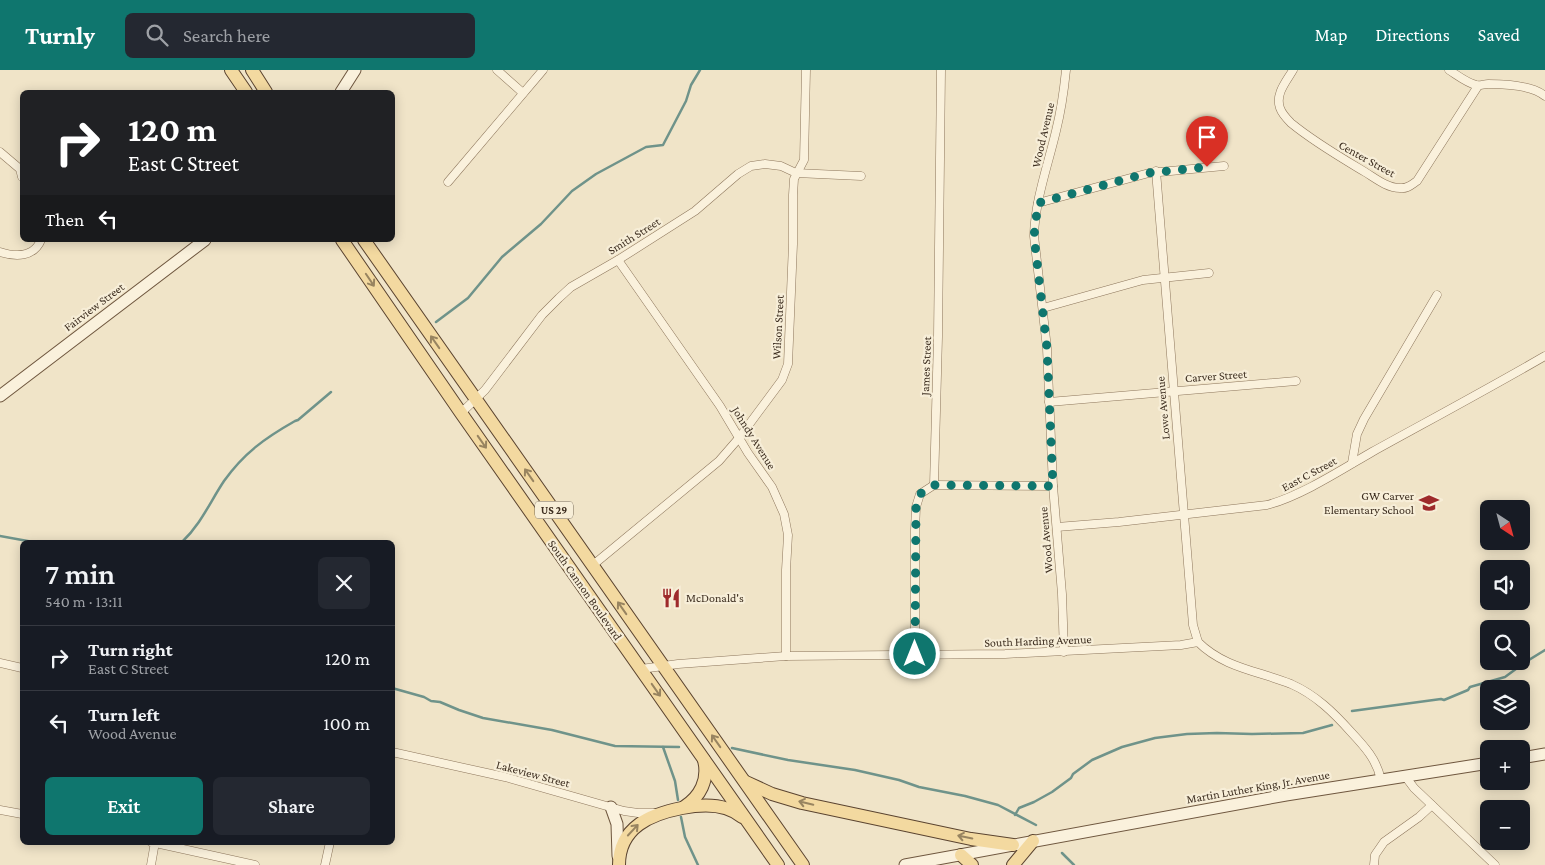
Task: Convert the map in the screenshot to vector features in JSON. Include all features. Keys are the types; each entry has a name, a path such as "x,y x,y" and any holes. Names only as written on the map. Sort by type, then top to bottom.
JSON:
{"main road":[{"path":"231,70 245,90"},
{"path":"252,70 265,90"},
{"path":"342,90 356,70"},
{"name":"Fairview Street","path":"0,396 202,242"},
{"name":"South Cannon Boulevard","path":"343,242 778,865"},
{"name":"South Cannon Boulevard","path":"365,242 744,781"},
{"path":"1530,756 1545,754"},
{"path":"682,808 694,800 703,786 706,771 704,758"},
{"name":"Martin Luther King, Jr. Avenue","path":"1013,845 1286,795 1480,764"},
{"path":"744,781 772,794 802,803 982,841 1013,845"},
{"name":"US 29","path":"744,781 803,865"},
{"path":"619,865 619,855 622,846 633,829 648,818 667,811 701,806 725,808 741,815 752,828"},
{"path":"611,807 616,824 619,865"},
{"path":"1013,865 1033,841"},
{"path":"905,865 1013,845"},
{"path":"961,855 972,865"}],"street":[{"path":"497,70 523,93"},
{"path":"448,182 543,70"},
{"name":"Wilson Street","path":"592,566 719,462 782,380 788,364 793,244 792,195 796,173 804,160 806,70"},
{"name":"James Street","path":"934,485 938,337 941,70"},
{"name":"Wood Avenue","path":"1064,652 1062,594 1053,486 1047,348 1034,236 1038,203 1056,131 1066,70"},
{"name":"Center Street","path":"1293,70 1278,98 1284,116 1329,150 1386,184 1399,188 1408,187 1417,181 1478,86"},
{"path":"1449,70 1464,80 1478,86 1488,84 1524,87 1544,92"},
{"path":"0,152 20,170"},
{"name":"Smith Street","path":"461,413 486,390 542,315 559,298 572,287 695,211 738,174 751,166 757,164 773,165 781,166 796,173 861,176"},
{"path":"1038,203 1156,171 1224,166"},
{"name":"Lowe Avenue","path":"1156,171 1193,625 1198,642"},
{"path":"0,252 22,256 34,251 40,242"},
{"name":"Johndy Avenue","path":"618,260 720,406 748,453 772,487 784,514 788,535 786,656"},
{"path":"1042,308 1143,280 1209,273"},
{"path":"1352,463 1357,434 1364,419 1437,295"},
{"name":"East C Street","path":"1056,527 1184,515 1278,502 1545,356"},
{"name":"Carver Street","path":"1049,402 1296,381"},
{"path":"915,654 916,507 920,494 934,485 1053,486"},
{"path":"1198,642 1223,661 1293,685 1318,700 1340,719 1368,750 1376,761 1382,780"},
{"name":"South Harding Avenue","path":"641,669 678,664 786,656 1064,652 1180,645 1198,642"},
{"path":"0,663 20,668"},
{"name":"Lakeview Street","path":"395,753 505,777 611,807 641,813 667,811"},
{"path":"1405,776 1414,788 1494,865"},
{"path":"1374,865 1375,855 1384,842 1419,817 1432,805"},
{"path":"0,810 20,814"},
{"path":"151,865 154,845"},
{"path":"163,845 255,865"},
{"path":"325,865 329,845"}],"waterway":[{"path":"436,322 468,298 502,257 541,224 572,191 596,174 646,147 663,145 700,70"},
{"path":"184,540 195,528 224,481 239,462 265,440 298,420 331,392"},
{"path":"0,536 22,540"},
{"path":"1352,711 1444,700 1468,690 1470,687 1505,677 1545,650"},
{"path":"395,689 424,697 431,701 440,702 483,718 552,730 615,746 679,747"},
{"path":"1015,815 1019,808 1052,792 1092,760 1122,747 1155,738 1187,734 1303,733 1332,725"},
{"path":"663,747 675,781 678,800"},
{"path":"732,748 788,760 855,770 899,780 919,787 965,796 998,805 1036,825"},
{"path":"681,817 685,837 698,865"},
{"path":"1062,853 1074,865"}],"place":[{"name":"GW Carver Elementary School","path":"1429,503"},
{"name":"McDonald's","path":"671,598"}],"route":[{"path":"915,654 915,530 916,507 920,494 934,485 1053,486 1047,348 1034,236 1038,203 1156,171 1207,167"}]}
